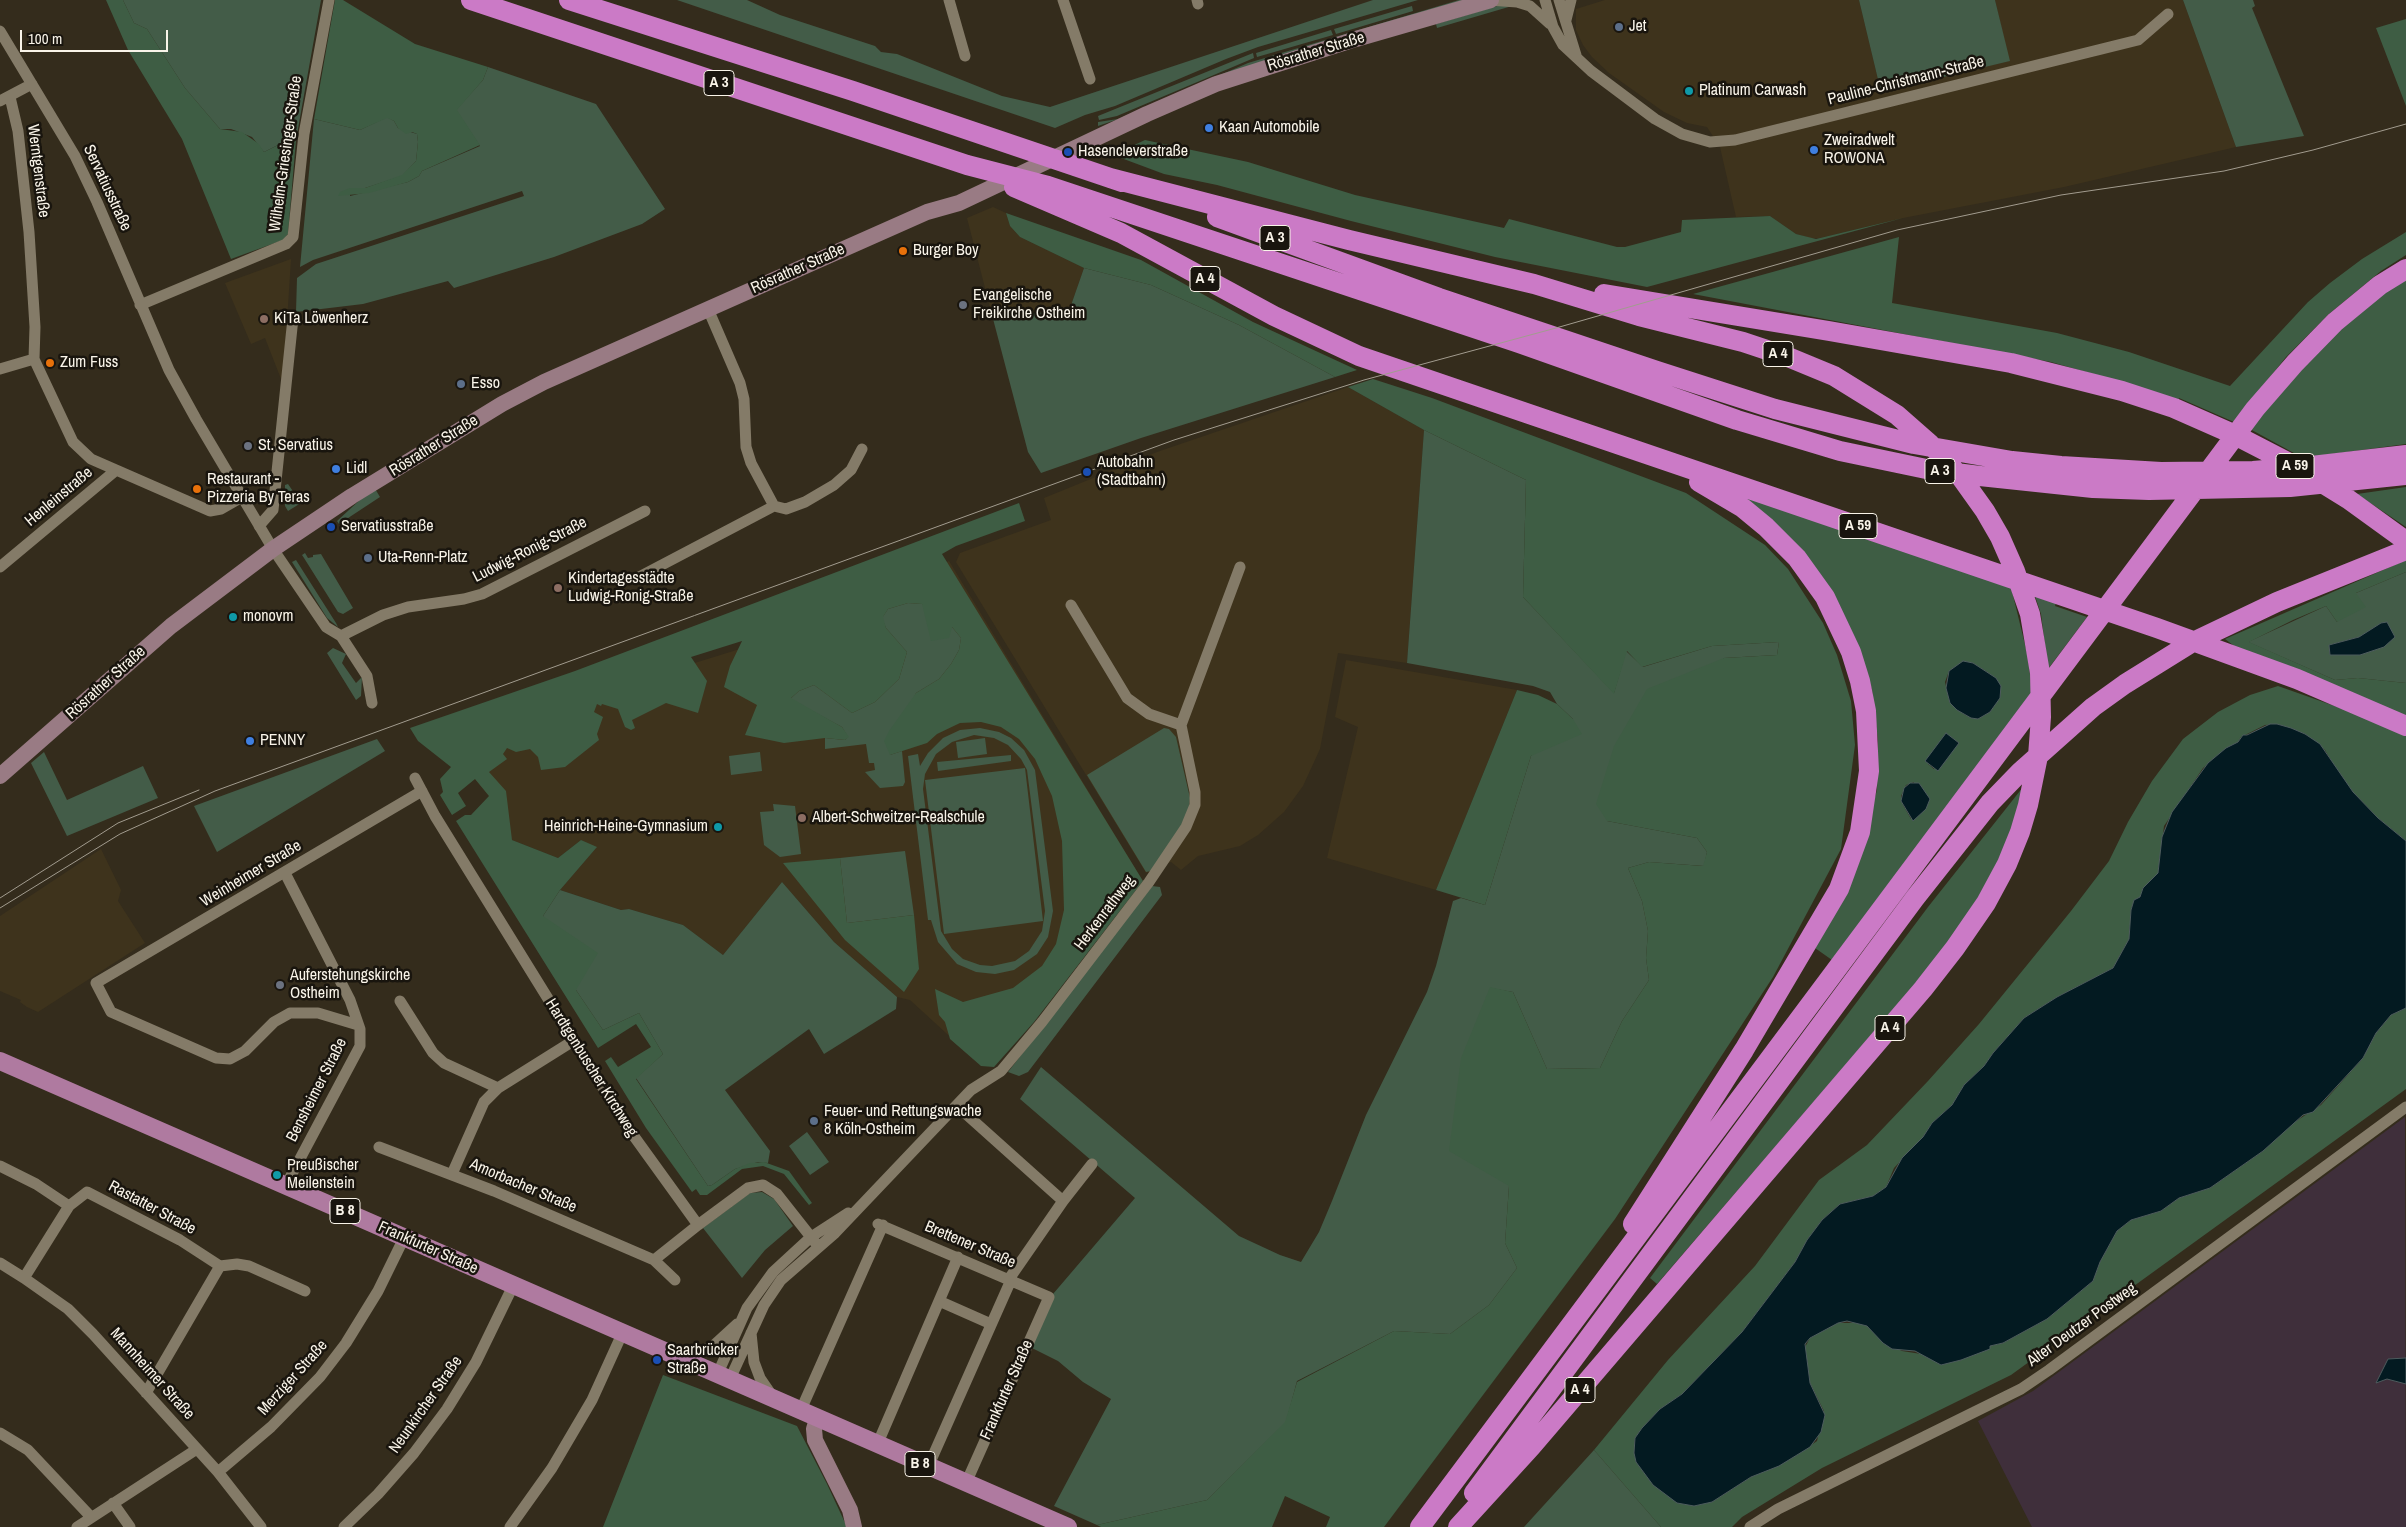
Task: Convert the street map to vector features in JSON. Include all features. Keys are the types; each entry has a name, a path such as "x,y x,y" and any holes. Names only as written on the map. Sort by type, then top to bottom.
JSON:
{"highway":[{"name":"A 3","path":"471,0 967,165 1048,186 1487,334 1549,334 1775,409 1865,433 1923,446 2012,461 2161,472 2253,471 2312,467 2406,455"},
{"name":"A 3","path":"569,0 1100,175 1430,295 1518,334 1737,420 1840,451 1915,467 2093,488 2242,490 2340,483 2406,475"},
{"name":"A 4","path":"967,165 1121,233 1289,324 1381,364 1654,457 1717,491 1766,527 1797,558 1825,597 1851,652 1866,711 1869,749 1866,802 1851,861 1839,889 1812,938 1744,1050 1612,1257 1508,1411 1420,1527"},
{"name":"A 4","path":"1100,175 1349,240 1534,284 1626,312 1743,342 1812,366 1870,396 1915,430 1946,459 1992,524 2013,565 2034,630 2040,673 2041,717 2035,777 2020,832 2007,864 1986,903 1938,971 1544,1432 1458,1527"},
{"path":"1508,1411 2255,409 2294,363 2335,322 2380,285 2406,269"},
{"name":"A 59","path":"1534,284 1659,303 2011,363 2122,391 2174,408 2233,434 2293,465 2348,499 2406,541"},
{"name":"A 59","path":"1654,457 2062,595 2244,659 2314,686 2406,726"},
{"path":"1449,1527 1915,898 1962,836 2002,791 2070,725 2124,684 2157,662 2208,634 2276,602 2406,550"}],"main road":[{"name":"Rösrather Straße","path":"0,776 171,626 274,549 352,496 502,404 544,382 927,212 959,203 1147,114 1216,84 1283,61 1490,0"},
{"name":"Frankfurter Straße","path":"0,1061 622,1334 724,1376 774,1398 800,1412 928,1468 1068,1527"},
{"path":"817,1419 814,1429 815,1440 829,1464 850,1510 854,1527"}],"street":[{"name":"Wilhelm-Griesinger-Straße","path":"140,305 286,244 293,237 304,134 329,0"},
{"path":"949,0 965,56"},
{"path":"1063,0 1090,79"},
{"name":"Rösrather Straße","path":"1490,0 1517,2 1530,6 1546,19 1552,27"},
{"name":"Pauline-Christmann-Straße","path":"1545,0 1552,27 1564,45 1591,72 1655,119 1682,134 1710,142 1735,140 2138,40 2168,14"},
{"path":"1558,0 1577,58"},
{"path":"1566,21 1571,0"},
{"name":"Servatiusstraße","path":"0,31 75,156 97,202 169,370 274,549"},
{"path":"5,99 32,84"},
{"name":"Werntgenstraße","path":"5,99 18,131 29,232 34,360 73,442 91,459 210,511 221,509 242,497"},
{"path":"708,309 740,383 744,399 746,447 751,463 774,506"},
{"path":"259,526 273,510 293,318"},
{"path":"0,369 34,360"},
{"path":"637,578 774,506 786,509 805,502 834,485 852,470 862,449"},
{"name":"Henleinstraße","path":"0,566 115,471"},
{"name":"Ludwig-Ronig-Straße","path":"341,636 383,615 408,607 464,600 482,594 645,511"},
{"path":"274,549 326,627 341,636 368,676 372,703"},
{"path":"1071,605 1127,698 1149,714 1181,725 1240,568"},
{"name":"Herkenrathweg","path":"957,1106 972,1090 1001,1071 1036,1029 1149,882 1186,827 1195,805 1195,792 1181,725"},
{"name":"Hardtgenbuscher Kirchweg","path":"415,778 439,823 628,1128 698,1226"},
{"name":"Weinheimer Straße","path":"358,1025 318,1013 290,1013 274,1022 245,1051 230,1059 216,1058 111,1012 96,983 422,791"},
{"name":"Bensheimer Straße","path":"285,873 350,1000 360,1029 360,1046 286,1185"},
{"path":"400,1001 433,1053 444,1063 498,1088"},
{"path":"452,1174 484,1102 498,1088 573,1040"},
{"path":"724,1376 740,1321 759,1289 773,1272 814,1241 835,1233 957,1106 1062,1201"},
{"name":"Alter Deutzer Postweg","path":"1750,1527 1778,1509 2021,1389 2406,1107"},
{"name":"Amorbacher Straße","path":"379,1147 452,1174 654,1260 675,1280"},
{"path":"928,1468 1010,1279 1062,1201 1092,1164"},
{"path":"0,1166 36,1184 69,1206"},
{"path":"654,1260 748,1188 763,1185 777,1194 814,1241"},
{"name":"Rastatter Straße","path":"24,1278 69,1206 86,1192 180,1240 220,1266"},
{"name":"Brettener Straße","path":"800,1412 881,1224 1049,1297"},
{"name":"Merziger Straße","path":"218,1472 271,1427 320,1377 346,1343 378,1291 404,1238"},
{"path":"724,1376 764,1305 781,1280 814,1241"},
{"path":"877,1445 958,1257"},
{"name":"Mannheimer Straße","path":"0,1263 68,1310 93,1334 218,1472 261,1527"},
{"path":"146,1393 220,1266 237,1264 249,1266 305,1291"},
{"name":"Neunkircher Straße","path":"344,1527 378,1494 414,1453 447,1409 476,1362 513,1286"},
{"name":"Frankfurter Straße","path":"966,1483 1049,1297"},
{"path":"939,1301 991,1324"},
{"path":"676,1356 697,1353 713,1346 740,1321"},
{"path":"751,1331 754,1362 760,1378 774,1398"},
{"path":"510,1527 557,1460 592,1400 622,1334"},
{"path":"0,1433 28,1450 91,1517"},
{"path":"77,1527 197,1449"},
{"path":"113,1503 130,1527"}],"shaded area":[{"path":"1605,0 1859,0 1881,92 2009,61 1995,0 2183,0 2236,147 2064,187 1903,218 1820,238 1810,238 1796,234 1770,216 1736,217 1720,147 1707,127 1687,123 1664,112 1609,73 1592,57 1583,45 1576,30 1576,9"},
{"path":"993,207 1006,213 1010,226 1020,237 1084,268 1069,311 992,315 967,218"},
{"name":"KiTa Löwenherz","path":"291,259 283,384 265,338 251,344 225,283"},
{"path":"1348,387 1424,430 1407,663 1338,653 1320,749 1303,786 1284,812 1258,835 1240,846 1198,856 1181,870 1171,862 1146,873 956,562 960,553 1051,520 1044,498 1157,452"},
{"name":"Albert-Schweitzer-Realschule","path":"949,561 1138,873 988,1066 982,1066 910,1000 897,997 834,942 782,882 723,955 683,925 629,909 621,910 560,890 596,848 581,840 558,858 512,840 489,796 475,779 472,745 601,692 756,644 871,602"},
{"path":"1346,660 1517,690 1436,890 1327,858 1358,727 1335,717"},
{"path":"101,849 121,890 118,901 145,943 38,1012 27,1007 20,1002 21,1000 0,991 0,916"},
{"path":"2405,1117 2406,1527 2032,1527 1978,1421 2033,1391"}],"green space":[{"path":"106,0 123,0 134,23 147,29 185,88 220,129 242,132 259,144 264,152 292,138 296,140 288,234 283,240 231,259 182,139 128,50"},
{"path":"123,0 321,0 296,140 292,138 264,152 252,137 231,129 220,129 185,88 147,29 134,23"},
{"path":"335,0 343,0 415,44 488,67 483,80 457,110 480,145 422,171 419,176 408,182 369,193 338,196 340,192 350,188 365,188 402,175 416,161 418,142 417,134 412,132 406,134 398,128 394,121 387,118 360,130 314,119"},
{"path":"677,0 747,0 780,15 875,46 881,52 897,54 1002,96 1050,107 1373,0 1418,0 1258,47 1115,106 1085,115 1055,128"},
{"path":"1459,0 1469,0 1098,126 1098,122 1118,119 1248,63"},
{"path":"1859,0 1995,0 2010,61 1881,92"},
{"path":"2183,0 2253,0 2255,6 2252,8 2304,136 2236,147"},
{"path":"1412,6 1413,11 1336,34 1334,29"},
{"path":"1497,6 1512,6 1437,28 1436,24"},
{"path":"2406,19 2406,106 2376,28"},
{"path":"1331,30 1333,35 1257,57 1256,53"},
{"path":"1253,53 1254,58 1117,116 1099,120 1098,116"},
{"path":"488,67 596,104 665,209 642,224 554,257 454,288 448,281 363,304 296,312 297,278 316,264 524,196 522,191 313,260 300,267 314,119 360,130 387,117 394,121 398,128 417,134 416,161 402,176 365,188 350,188 350,196 408,182 419,176 422,171 480,146 456,110 483,80"},
{"path":"1145,140 1248,162 1355,195 1504,228 1509,219 1617,247 1625,247 1681,232 1682,220 1770,216 1796,234 1816,239 1903,218 1647,287 1495,257 1217,185 1164,174 1113,155"},
{"path":"1006,213 1141,260 1253,322 1357,370 1335,377 1239,325 1151,285 1084,268 1020,237 1010,226"},
{"path":"2406,232 2406,255 2381,271 2330,313 2286,357 2234,422 2179,398 2178,401 2132,385 2051,362 1693,294 1899,237 1892,303 2057,333 2129,352 2230,386 2308,302 2362,259"},
{"path":"1084,268 1151,285 1239,325 1335,377 1141,438 1041,473 1028,452 992,315 1069,311"},
{"path":"2406,276 2406,444 2303,458 2250,429 2335,331"},
{"path":"1373,379 1432,398 1686,493 1765,545 1788,569 1823,623 1837,655 1851,701 1855,745 1841,849 1773,977 1615,1219 1384,1527 1326,1527 1330,1517 1285,1496 1272,1527 1101,1527 1097,1525 1207,1500 1285,1422 1297,1382 1394,1331 1450,1334 1489,1305 1517,1268 1505,1243 1509,1186 1449,1151 1461,1058 1490,987 1513,992 1547,1069 1600,1068 1622,1021 1649,980 1646,958 1648,931 1642,901 1628,868 1649,862 1703,866 1707,852 1697,838 1607,821 1596,804 1614,746 1647,689 1724,658 1777,655 1779,642 1712,646 1642,667 1627,651 1614,694 1523,597 1526,480 1424,430 1348,387"},
{"path":"1424,430 1526,480 1523,597 1614,693 1626,651 1643,667 1712,646 1779,642 1777,655 1724,658 1607,821 1697,838 1707,852 1704,866 1649,862 1628,868 1642,901 1648,931 1646,958 1649,980 1622,1021 1600,1068 1547,1069 1513,992 1490,988 1509,1186 1505,1243 1517,1268 1489,1305 1450,1334 1394,1331 1297,1381 1286,1422 1207,1500 1097,1525 1054,1506 1111,1399 1083,1382 1058,1361 1028,1346 1053,1294 1135,1198 1020,1099 1041,1067 1239,1236 1280,1255 1301,1262 1319,1232 1366,1115 1427,992 1436,966 1453,901 1461,898 1485,905 1531,756 1573,719 1557,704 1550,692 1533,686 1407,663"},
{"path":"288,484 301,503 288,511 285,506 285,485"},
{"path":"374,487 380,497 339,524 337,521"},
{"path":"2406,487 2406,527 2357,494"},
{"path":"1743,496 2011,587 2028,657 2032,692 1832,960 1815,948 1864,835 1877,790 1878,740 1872,690 1859,652","holes":["1973,663 1990,674 2000,697 1990,712 1978,719 1965,715 1950,703 1945,682 1949,671","1946,734 1959,743 1934,769 1928,764","1914,782 1911,819 1903,805 1901,796 1906,785"]},
{"path":"1019,503 1025,521 956,546 942,554 1143,881 1034,1022 994,1067 981,1066 950,1039 945,1022 939,1015 935,989 963,1002 1013,988 1042,966 1056,944 1064,910 1062,841 1052,796 1035,759 1019,739 1001,727 981,722 960,723 937,734 927,743 890,755 884,741 889,731 916,693 939,679 959,650 961,638 952,627 949,638 931,641 922,604 908,603 888,609 883,617 886,628 907,652 899,679 875,702 852,713 814,685 799,691 791,698 842,727 849,737 845,740 825,738 784,743 745,735 757,705 724,687 730,666 742,641 691,657 707,681 698,713 666,703 632,720 635,728 631,730 625,727 618,709 597,704 594,712 603,717 597,734 599,740 565,767 541,770 538,757 530,749 516,752 507,748 503,754 507,759 489,772 506,791 512,840 558,858 581,840 597,847 560,890 543,916 598,953 576,990 603,1030 639,1013 663,1054 636,1079 708,1186 735,1169 750,1163 764,1162 789,1171 812,1203 809,1205 784,1174 763,1166 742,1169 707,1195 700,1195 696,1189 692,1192 646,1128 605,1061 611,1057 618,1067 651,1047 636,1024 598,1048 456,821 465,815 471,815 489,796 475,779 458,793 466,806 452,815 440,795 443,792 440,779 451,767 418,741 410,728 575,671"},
{"path":"305,553 308,558 321,554 353,608 343,614 338,612 302,555"},
{"path":"296,560 338,627 327,618 292,562"},
{"path":"2406,560 2406,572 2356,593 2366,607 2337,622 2326,606 2249,642 2335,680 2358,678 2406,683 2406,720 2237,648 2225,639"},
{"path":"2406,572 2406,683 2358,678 2335,680 2248,642 2326,606 2337,622 2356,593","holes":["2359,637 2330,655 2329,645"]},
{"path":"2035,596 2056,603 2055,606 2087,617 2048,669 2041,614"},
{"path":"908,603 922,604 952,627 961,638 959,650 939,679 916,693 890,755 902,751 905,782 903,786 880,788 865,772 875,770 874,763 869,763 866,744 825,749 825,738 845,740 848,737 842,727 790,699 799,691 814,685 852,713 875,702 899,679 907,652 886,628 882,618 888,609"},
{"path":"333,648 346,654 342,663 356,683 362,677 361,696 356,700 327,653"},
{"path":"2278,686 2346,710 2406,736 2406,841 2378,818 2353,792 2341,777 2325,750 2305,734 2277,724 2265,725 2241,737 2238,742 2217,756 2203,768 2164,826 2158,873 2143,888 2140,897 2134,901 2131,910 2129,939 2113,968 2057,997 2024,1018 1984,1066 1964,1085 1952,1105 1932,1123 1923,1137 1894,1168 1886,1187 1873,1196 1840,1204 1822,1220 1807,1240 1795,1262 1742,1332 1682,1394 1660,1409 1642,1428 1635,1438 1634,1453 1712,1502 1751,1477 1797,1455 1817,1441 1824,1411 1810,1383 1804,1349 1810,1338 1824,1329 1838,1323 1860,1323 1867,1326 1883,1342 1902,1351 1921,1354 1941,1364 1961,1360 1990,1346 2003,1343 2047,1319 2093,1281 2100,1262 2117,1231 2131,1220 2161,1211 2179,1198 2210,1188 2263,1151 2290,1125 2321,1105 2363,1058 2376,1033 2391,1015 2406,1008 2406,1089 2011,1375 1822,1468 1742,1517 1732,1527 1661,1527 1594,1450 1668,1360 1755,1266 1819,1180 1867,1145 1979,1024 2109,861 2128,822 2152,781 2183,739 2218,712 2250,695"},
{"path":"1517,690 1538,695 1557,704 1573,719 1582,734 1531,756 1485,905 1436,890"},
{"path":"980,728 999,732 1011,738 1024,750 1035,770 1053,911 1048,937 1037,954 1014,970 995,974 976,972 957,964 938,942 931,920 928,920 908,756 918,754 920,766 928,753 943,738 960,730","holes":["974,735 994,738 1008,745 1021,759 1027,770 1045,911 1042,931 1029,951 1015,961 992,966 980,965 963,959 952,949 941,931 923,789 925,774 936,754 952,742"]},
{"path":"1164,728 1169,729 1176,737 1190,798 1189,809 1180,828 1151,871 1146,872 1087,775"},
{"path":"985,738 987,754 958,758 956,742"},
{"path":"377,739 385,751 217,852 194,806"},
{"path":"44,752 67,800 143,766 158,798 67,836 31,763"},
{"path":"760,752 762,771 731,775 729,756"},
{"path":"1011,755 1011,761 938,771 937,762"},
{"path":"1025,768 1043,921 944,934 925,780"},
{"path":"2031,777 2015,825 1986,886 1940,955 1657,1284 1650,1278 1928,907"},
{"path":"773,804 795,806 801,854 780,857 764,845 760,812 774,811"},
{"path":"905,851 914,915 847,923 840,858"},
{"path":"840,858 847,923 914,915 919,969 904,992 845,940 783,863"},
{"path":"782,882 834,942 897,997 896,1009 824,1054 809,1029 725,1090 770,1151 768,1163 758,1162 735,1169 708,1186 636,1078 663,1054 639,1013 603,1030 576,990 543,916 560,890 621,910 629,909 683,925 723,955"},
{"path":"1152,886 1160,887 1162,895 1028,1072 1019,1076 1008,1072"},
{"path":"807,1132 829,1162 810,1175 789,1146"},
{"path":"762,1192 774,1199 793,1226 765,1250 742,1278 703,1228 750,1193"},
{"path":"663,1375 797,1426 847,1527 603,1527"},
{"path":"1594,1450 1661,1527 1524,1527"}],"water":[{"path":"2387,622 2395,637 2384,647 2360,655 2330,655 2329,645 2359,637 2381,623"},
{"path":"1963,661 1973,663 1996,678 2001,686 2000,698 1990,712 1978,719 1971,718 1957,710 1950,703 1946,688 1949,671"},
{"path":"2270,724 2291,728 2305,734 2320,744 2353,792 2378,818 2406,841 2406,1008 2391,1015 2376,1033 2363,1058 2313,1112 2303,1115 2263,1151 2210,1188 2179,1198 2161,1211 2131,1220 2117,1231 2100,1262 2093,1281 2047,1319 2003,1343 1990,1346 1990,1349 1941,1365 1915,1351 1892,1349 1883,1343 1867,1326 1847,1321 1838,1323 1810,1338 1805,1344 1810,1383 1825,1415 1821,1432 1810,1447 1779,1466 1751,1477 1712,1502 1694,1506 1677,1503 1653,1485 1636,1462 1634,1453 1635,1438 1642,1428 1660,1409 1682,1394 1742,1332 1795,1262 1807,1240 1822,1220 1840,1204 1873,1196 1886,1187 1902,1158 1923,1137 1932,1123 1952,1105 1964,1085 1984,1066 2024,1018 2057,997 2113,968 2129,939 2131,910 2134,900 2140,897 2143,888 2158,873 2162,837 2172,812 2208,763 2226,748 2238,742 2243,735 2247,735"},
{"path":"1946,733 1959,743 1938,771 1925,761"},
{"path":"1910,783 1919,783 1930,799 1926,809 1913,821 1901,801 1904,788"},
{"path":"2406,1358 2406,1384 2387,1379 2376,1383 2388,1359"}],"tram line":[{"path":"0,908 120,834 215,791 1174,440 1364,380 1556,328 1897,230 2061,195 2224,171 2313,150 2406,124"},
{"path":"0,898 118,823 199,790"}],"place":[{"name":"Jet","path":"1619,27"},
{"name":"Platinum Carwash","path":"1689,91"},
{"name":"Kaan Automobile","path":"1209,128"},
{"name":"Zweiradwelt ROWONA","path":"1814,150"},
{"name":"Hasencleverstraße","path":"1068,152"},
{"name":"Burger Boy","path":"903,251"},
{"name":"Evangelische Freikirche Ostheim","path":"963,305"},
{"name":"KiTa Löwenherz","path":"264,319"},
{"name":"Zum Fuss","path":"50,363"},
{"name":"Esso","path":"461,384"},
{"name":"St. Servatius","path":"248,446"},
{"name":"Lidl","path":"336,469"},
{"name":"Autobahn (Stadtbahn)","path":"1087,472"},
{"name":"Restaurant - Pizzeria By Teras","path":"197,489"},
{"name":"Servatiusstraße","path":"331,527"},
{"name":"Uta-Renn-Platz","path":"368,558"},
{"name":"Kindertagesstädte Ludwig-Ronig-Straße","path":"558,588"},
{"name":"monovm","path":"233,617"},
{"name":"PENNY","path":"250,741"},
{"name":"Albert-Schweitzer-Realschule","path":"802,818"},
{"name":"Heinrich-Heine-Gymnasium","path":"718,827"},
{"name":"Auferstehungskirche Ostheim","path":"280,985"},
{"name":"Feuer- und Rettungswache 8 Köln-Ostheim","path":"814,1121"},
{"name":"Preußischer Meilenstein","path":"277,1175"},
{"name":"Saarbrücker Straße","path":"657,1360"}]}
